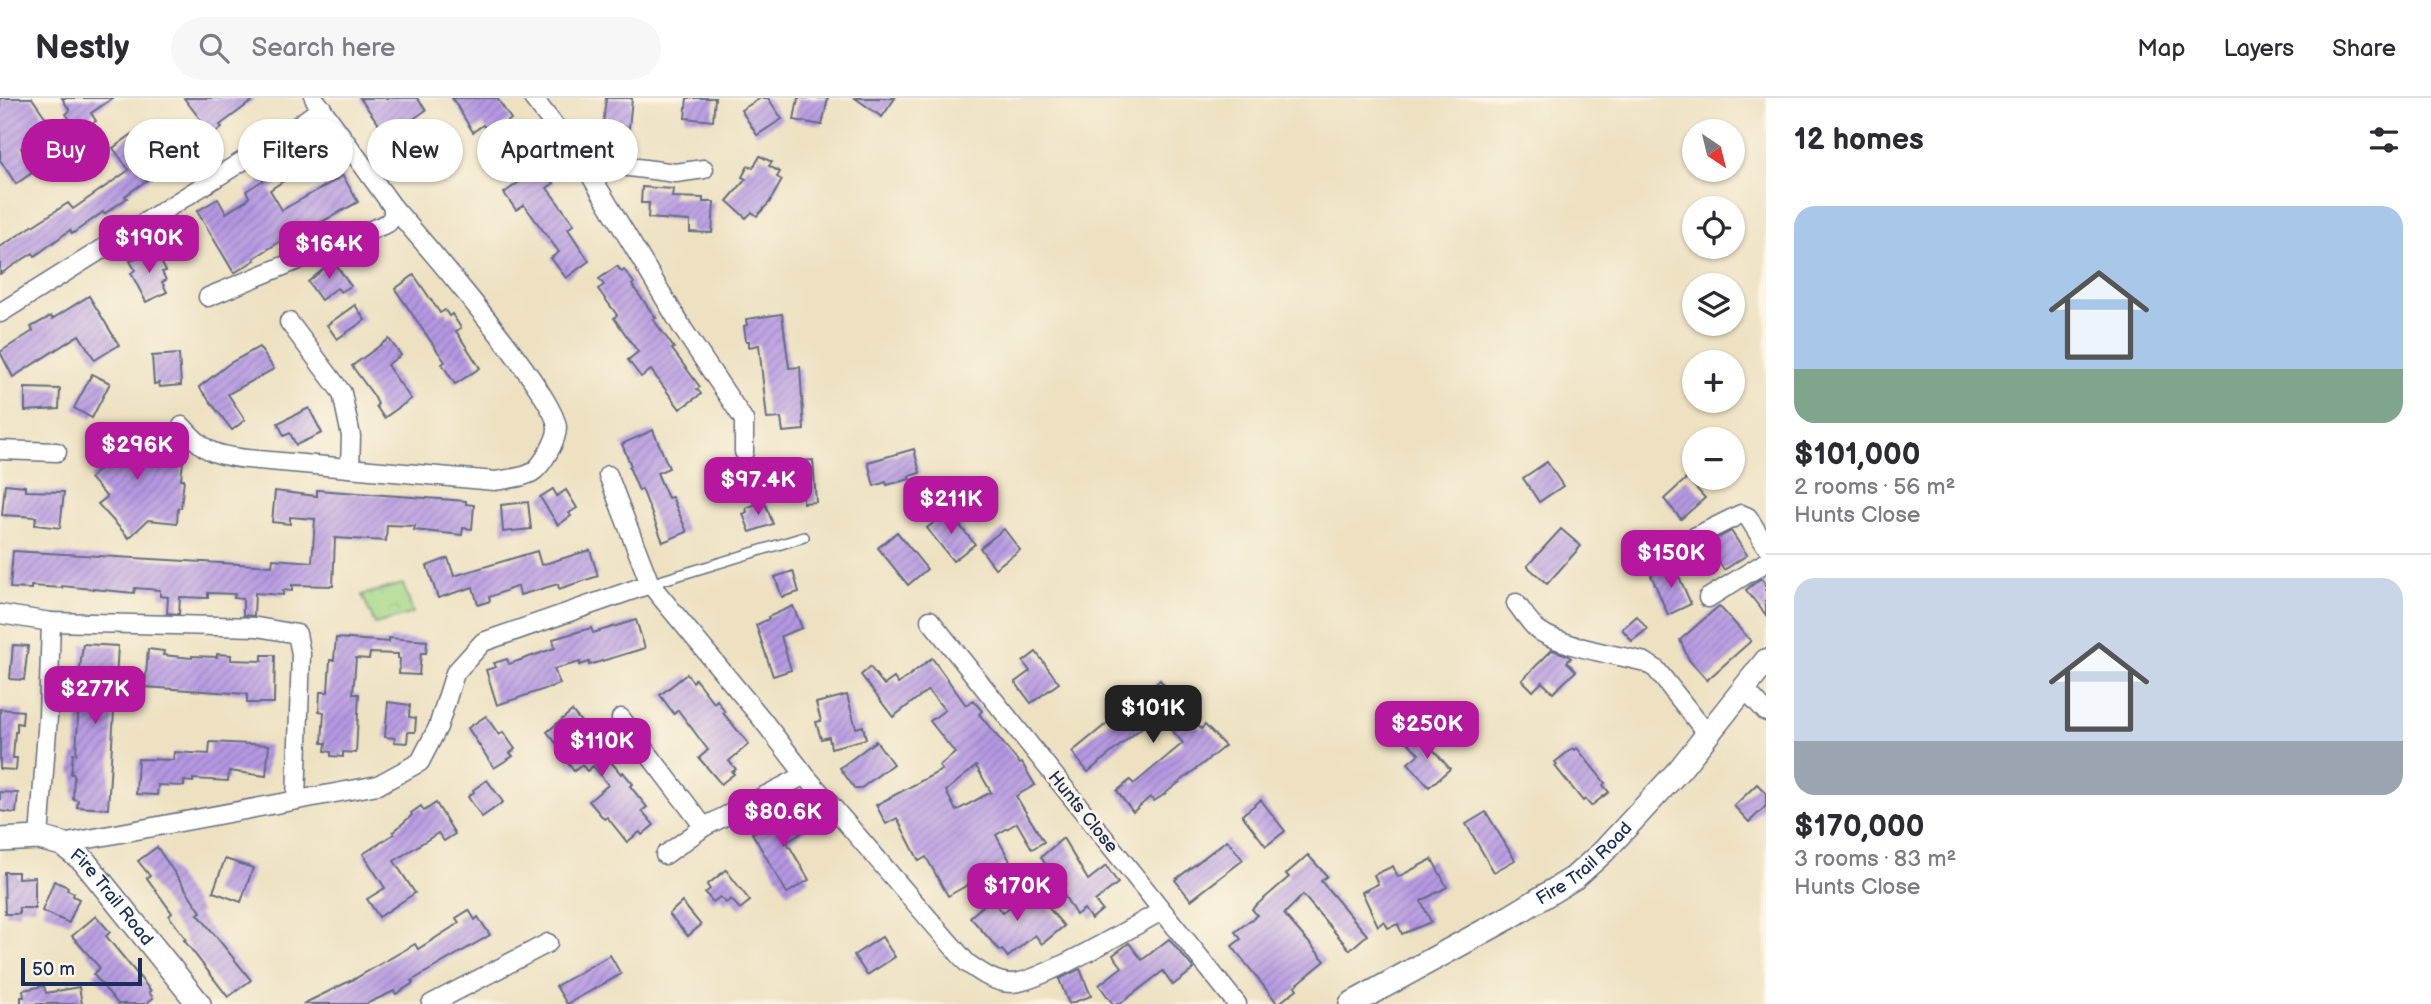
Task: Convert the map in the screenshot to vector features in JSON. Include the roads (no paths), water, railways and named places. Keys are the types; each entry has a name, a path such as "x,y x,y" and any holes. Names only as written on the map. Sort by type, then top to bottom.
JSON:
{"street":[{"path":"533,98 549,119"},
{"path":"0,313 289,132 318,103 393,207 451,275 540,390 551,408 557,428 550,451 532,473 495,481 218,455 198,443 182,426"},
{"path":"638,169 676,173 704,169"},
{"path":"594,182 683,329 744,420 744,452"},
{"path":"208,297 388,223 393,216 393,207"},
{"path":"289,322 342,393 351,436 350,468"},
{"path":"0,450 57,452"},
{"path":"608,475 650,584 805,775 967,963 986,976 1010,984 1026,980 1047,972 1162,911"},
{"path":"1668,550 1741,514 1748,517 1766,546"},
{"path":"1708,598 1766,562"},
{"path":"62,844 378,785 420,762 438,727 455,673 483,642 650,584"},
{"path":"1516,603 1544,634 1645,662 1656,669 1708,735"},
{"path":"0,614 51,622 257,627 297,634 301,654 296,800"},
{"name":"Hunts Close","path":"930,620 1237,1004"},
{"path":"39,838 48,717 51,622"},
{"name":"Fire Trail Road","path":"1351,1004 1510,917 1574,878 1604,851 1708,735 1766,661"},
{"path":"1745,688 1766,712"},
{"path":"621,718 704,827"},
{"path":"666,855 704,827 805,775"},
{"name":"Fire Trail Road","path":"0,840 39,838 62,844 84,861 195,1003"},
{"path":"431,1004 548,943"}],"lane":[{"path":"650,584 804,537"}]}
